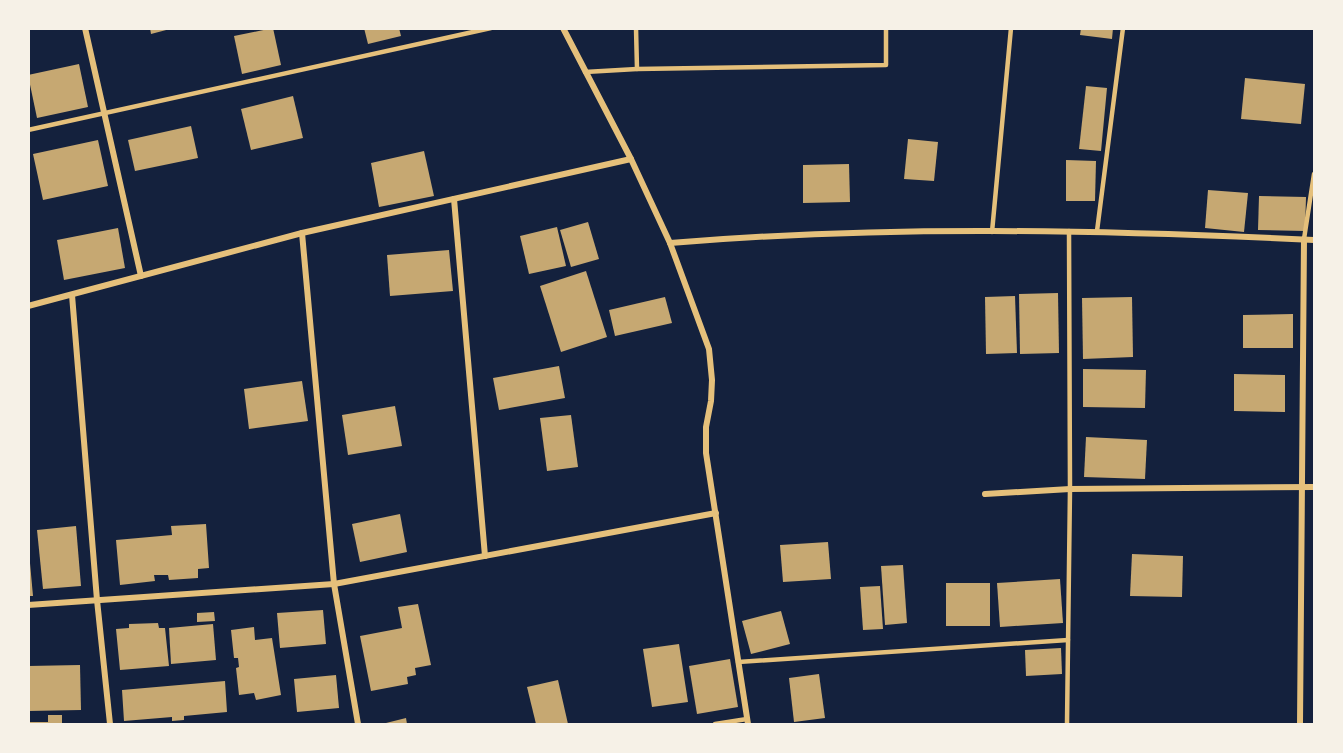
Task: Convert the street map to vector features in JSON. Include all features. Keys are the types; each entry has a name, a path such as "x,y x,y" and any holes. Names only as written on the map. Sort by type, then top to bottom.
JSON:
{"street":[{"path":"86,28 141,276"},
{"path":"563,28 631,159 670,243 710,348 712,380 706,427 706,453 747,722"},
{"path":"28,306 302,233 631,159"},
{"path":"454,199 485,556"},
{"path":"670,243 764,235 1069,231 1314,240"},
{"path":"302,233 334,584 358,724"},
{"path":"1300,724 1304,239"},
{"path":"72,295 97,600 110,724"},
{"path":"985,494 1070,489 1314,487"},
{"path":"28,605 334,584 716,513"}],"lane":[{"path":"28,130 491,28"},
{"path":"636,28 637,69"},
{"path":"585,72 886,65 886,28"},
{"path":"992,232 1011,28"},
{"path":"1097,231 1123,28"},
{"path":"1304,239 1314,174"},
{"path":"1067,724 1070,489 1069,231"},
{"path":"738,662 1068,640"},
{"path":"715,724 747,722"}],"building":[{"path":"150,28 170,28 170,29 151,34"},
{"path":"273,28 281,65 242,74 234,36"},
{"path":"364,28 399,28 401,36 368,44"},
{"path":"1081,28 1113,28 1112,39 1080,35"},
{"path":"79,64 88,107 37,118 28,75"},
{"path":"1245,78 1305,84 1301,124 1241,119"},
{"path":"1086,86 1107,88 1101,151 1079,149"},
{"path":"293,96 303,138 251,150 241,109"},
{"path":"191,126 198,158 135,171 128,140"},
{"path":"908,139 938,142 934,181 904,179"},
{"path":"98,140 108,186 43,200 33,154"},
{"path":"424,151 434,196 379,207 371,163"},
{"path":"1066,160 1096,161 1095,201 1066,201"},
{"path":"849,164 850,202 803,203 803,165"},
{"path":"1208,190 1248,193 1244,232 1205,228"},
{"path":"1259,196 1306,197 1305,231 1258,230"},
{"path":"588,222 599,259 571,267 560,230"},
{"path":"557,227 566,266 529,274 520,236"},
{"path":"118,228 125,268 64,280 57,240"},
{"path":"449,250 453,291 390,296 387,255"},
{"path":"586,271 607,337 561,352 540,286"},
{"path":"1058,293 1059,353 1020,354 1019,294"},
{"path":"1015,296 1017,353 986,354 985,297"},
{"path":"665,297 672,323 615,336 609,310"},
{"path":"1132,297 1133,357 1083,359 1082,298"},
{"path":"1293,314 1293,348 1243,348 1243,315"},
{"path":"559,366 565,398 499,410 493,378"},
{"path":"1083,369 1146,370 1145,408 1083,407"},
{"path":"1234,374 1285,375 1285,412 1234,411"},
{"path":"302,381 308,421 249,429 244,389"},
{"path":"395,406 402,446 348,455 342,415"},
{"path":"571,415 578,467 547,471 540,418"},
{"path":"1086,437 1147,440 1145,479 1084,477"},
{"path":"400,514 407,552 360,562 352,524"},
{"path":"206,524 209,568 198,569 198,578 169,580 168,575 154,575 155,581 120,585 116,540 172,535 171,526"},
{"path":"76,526 81,586 43,589 37,530"},
{"path":"828,542 831,579 783,582 780,545"},
{"path":"1132,554 1183,556 1182,597 1130,596"},
{"path":"30,563 33,596 28,596 28,564"},
{"path":"903,565 907,623 885,625 881,566"},
{"path":"1060,579 1063,623 1000,627 997,583"},
{"path":"946,583 990,583 990,626 946,626"},
{"path":"880,586 883,629 863,630 860,587"},
{"path":"418,604 431,665 415,668 416,675 407,677 408,684 371,691 360,636 402,628 398,607"},
{"path":"323,610 326,644 280,648 277,613"},
{"path":"781,611 790,644 751,654 742,621"},
{"path":"214,612 215,621 197,622 197,613"},
{"path":"158,623 159,628 165,628 169,666 120,670 116,629 129,628 129,624"},
{"path":"213,624 216,660 171,664 169,628"},
{"path":"254,627 255,640 272,638 281,695 256,700 254,693 239,695 236,668 239,667 238,658 234,658 231,630"},
{"path":"679,644 688,702 652,707 643,649"},
{"path":"1061,648 1062,674 1026,676 1025,650"},
{"path":"730,659 738,707 697,714 689,666"},
{"path":"80,665 81,710 28,711 28,666"},
{"path":"819,674 825,718 794,722 789,678"},
{"path":"336,675 339,708 297,712 294,679"},
{"path":"558,680 568,724 536,724 527,687"},
{"path":"225,681 227,712 184,716 184,720 172,721 172,717 124,721 122,690"},
{"path":"48,715 62,715 62,724 28,724 28,722 48,722"},
{"path":"406,718 407,724 382,724"}]}
